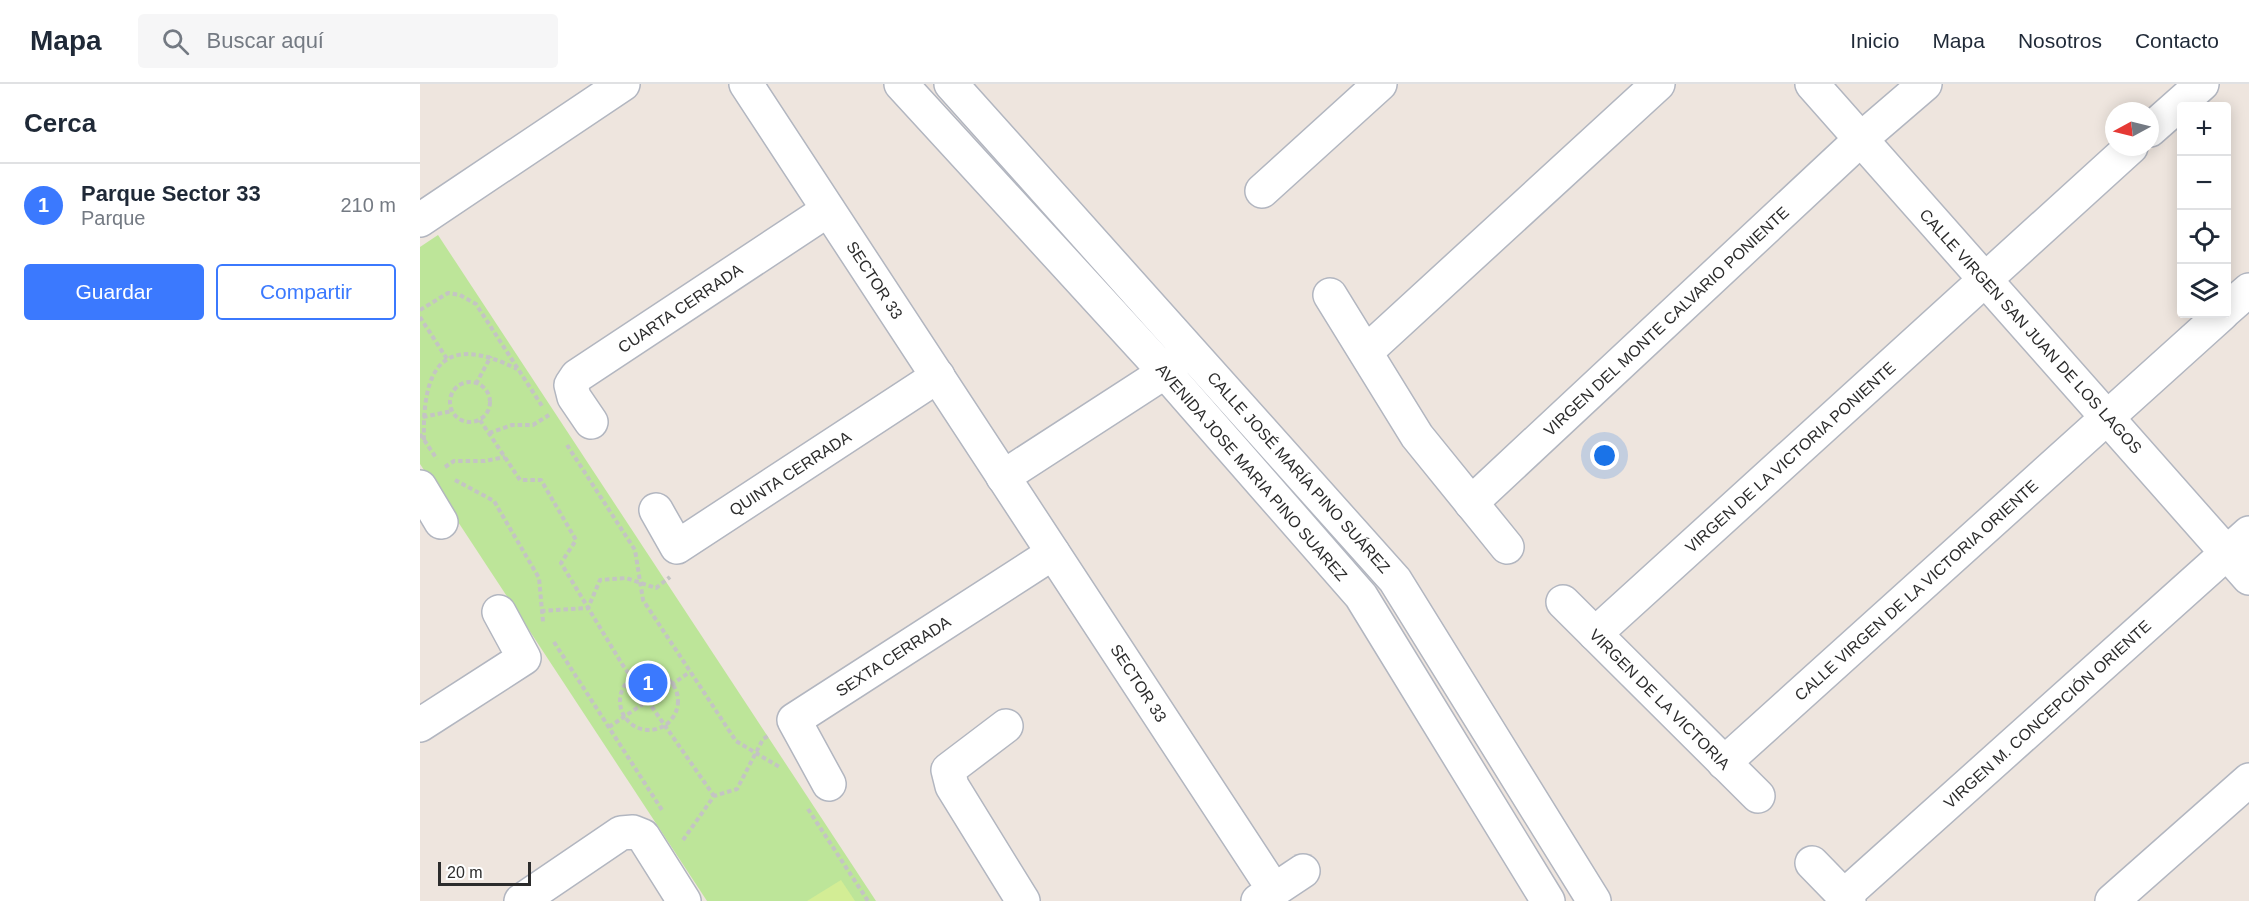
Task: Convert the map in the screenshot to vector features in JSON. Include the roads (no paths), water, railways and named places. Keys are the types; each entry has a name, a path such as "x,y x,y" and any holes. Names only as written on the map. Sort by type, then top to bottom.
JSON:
{"street":[{"path":"420,220 623,84"},
{"name":"SECTOR 33","path":"746,84 1053,553 1266,896 1303,872"},
{"name":"AVENIDA JOSE MARIA PINO SUAREZ","path":"901,84 1165,372 1361,596 1548,901"},
{"name":"CALLE JOSÉ MARÍA PINO SUÁREZ","path":"951,84 1395,580 1594,901"},
{"path":"1262,191 1380,84"},
{"path":"1367,351 1658,84"},
{"name":"CALLE VIRGEN SAN JUAN DE LOS LAGOS","path":"1812,84 2108,417 2238,543 2249,578"},
{"name":"VIRGEN DEL MONTE CALVARIO PONIENTE","path":"1471,503 1861,139 1925,84"},
{"path":"2159,122 2202,84"},
{"name":"VIRGEN DE LA VICTORIA PONIENTE","path":"1595,634 2121,156"},
{"name":"CUARTA CERRADA","path":"583,410 571,385 577,376 828,210"},
{"path":"2231,306 2249,290"},
{"path":"1330,295 1367,351 1417,436 1507,547"},
{"name":"CALLE VIRGEN DE LA VICTORIA ORIENTE","path":"1724,763 2219,318"},
{"path":"1003,477 1165,372 1188,349"},
{"name":"QUINTA CERRADA","path":"656,510 677,547 938,376"},
{"path":"433,476 441,522"},
{"name":"VIRGEN M. CONCEPCIÓN ORIENTE","path":"1847,898 2238,543"},
{"name":"SEXTA CERRADA","path":"817,794 794,720 1053,553"},
{"name":"VIRGEN DE LA VICTORIA","path":"1563,602 1758,796"},
{"path":"420,725 524,658 505,621"},
{"path":"1006,726 948,770 952,786 1023,901"},
{"path":"2112,901 2249,780"},
{"path":"521,901 621,833 633,832 643,836 684,901"},
{"path":"1812,863 1847,898"}],"place":[{"name":"Parque Sector 33","path":"648,683"}]}
